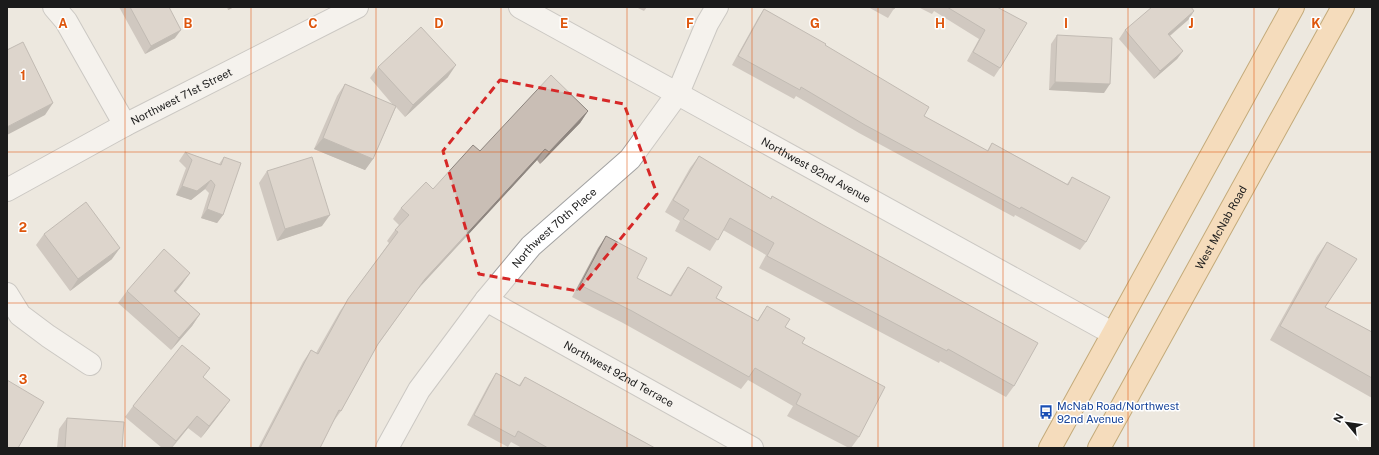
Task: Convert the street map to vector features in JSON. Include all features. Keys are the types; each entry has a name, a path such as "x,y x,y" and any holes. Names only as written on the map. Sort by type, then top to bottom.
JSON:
{"main road":[{"path":"1050,448 1293,7"},
{"name":"West McNab Road","path":"1099,448 1343,7"}],"street":[{"path":"54,7 66,21 125,125"},
{"name":"Northwest 71st Street","path":"7,190 125,125 357,7"},
{"name":"Northwest 92nd Avenue","path":"520,7 1112,333"},
{"name":"Northwest 70th Place","path":"387,448 419,390 486,300 531,246 630,159 678,93 707,24 717,7"},
{"path":"7,294 20,315 90,364"},
{"name":"Northwest 92nd Terrace","path":"486,300 752,448"}],"highlighted area":[{"path":"500,80 624,104 657,194 578,291 479,274 443,151"}],"building":[{"path":"130,7 169,7 181,30 151,46"},
{"path":"947,7 997,7 1027,23 1000,68 973,52 985,30"},
{"path":"1152,7 1191,7 1194,11 1168,34 1183,51 1160,71 1125,30"},
{"path":"764,9 826,44 825,45 929,107 924,116 988,151 992,143 1068,185 1072,177 1110,197 1086,242 1021,207 1020,209 865,125 801,87 800,90 738,56"},
{"path":"421,27 456,65 413,105 378,67"},
{"path":"1057,35 1112,38 1110,84 1055,82"},
{"path":"23,42 53,103 7,127 7,50"},
{"path":"551,75 588,111 549,152 545,149 425,279 378,344 341,411 339,410 320,448 260,448 311,350 318,354 348,299 398,232 395,230 409,215 401,208 426,182 433,189 473,145 480,151"},
{"path":"345,84 396,106 373,159 323,138"},
{"path":"185,152 221,165 224,157 241,163 223,215 207,209 215,185 211,180 197,191 182,186 192,160"},
{"path":"699,156 771,199 772,196 1038,343 1014,386 948,349 947,351 767,256 774,243 730,218 718,240 683,219 689,210 673,200"},
{"path":"312,157 330,215 285,229 267,171"},
{"path":"86,202 120,248 78,279 44,234"},
{"path":"606,236 647,258 637,278 671,296 688,267 722,287 716,298 758,321 767,306 790,319 785,327 805,338 802,343 885,387 859,437 796,404 801,394 755,368 749,377 632,311 580,285"},
{"path":"1327,242 1357,259 1325,307 1372,332 1372,378 1280,326"},
{"path":"164,249 190,273 174,291 200,314 179,338 127,291"},
{"path":"182,345 210,368 203,377 230,400 209,426 197,416 176,441 133,406"},
{"path":"496,373 520,386 525,377 655,448 548,448 518,431 515,437 474,415"},
{"path":"7,380 44,402 18,448 7,448"},
{"path":"67,418 124,422 122,448 65,448"}],"place":[{"name":"McNab Road/Northwest 92nd Avenue","path":"1046,412"}]}
